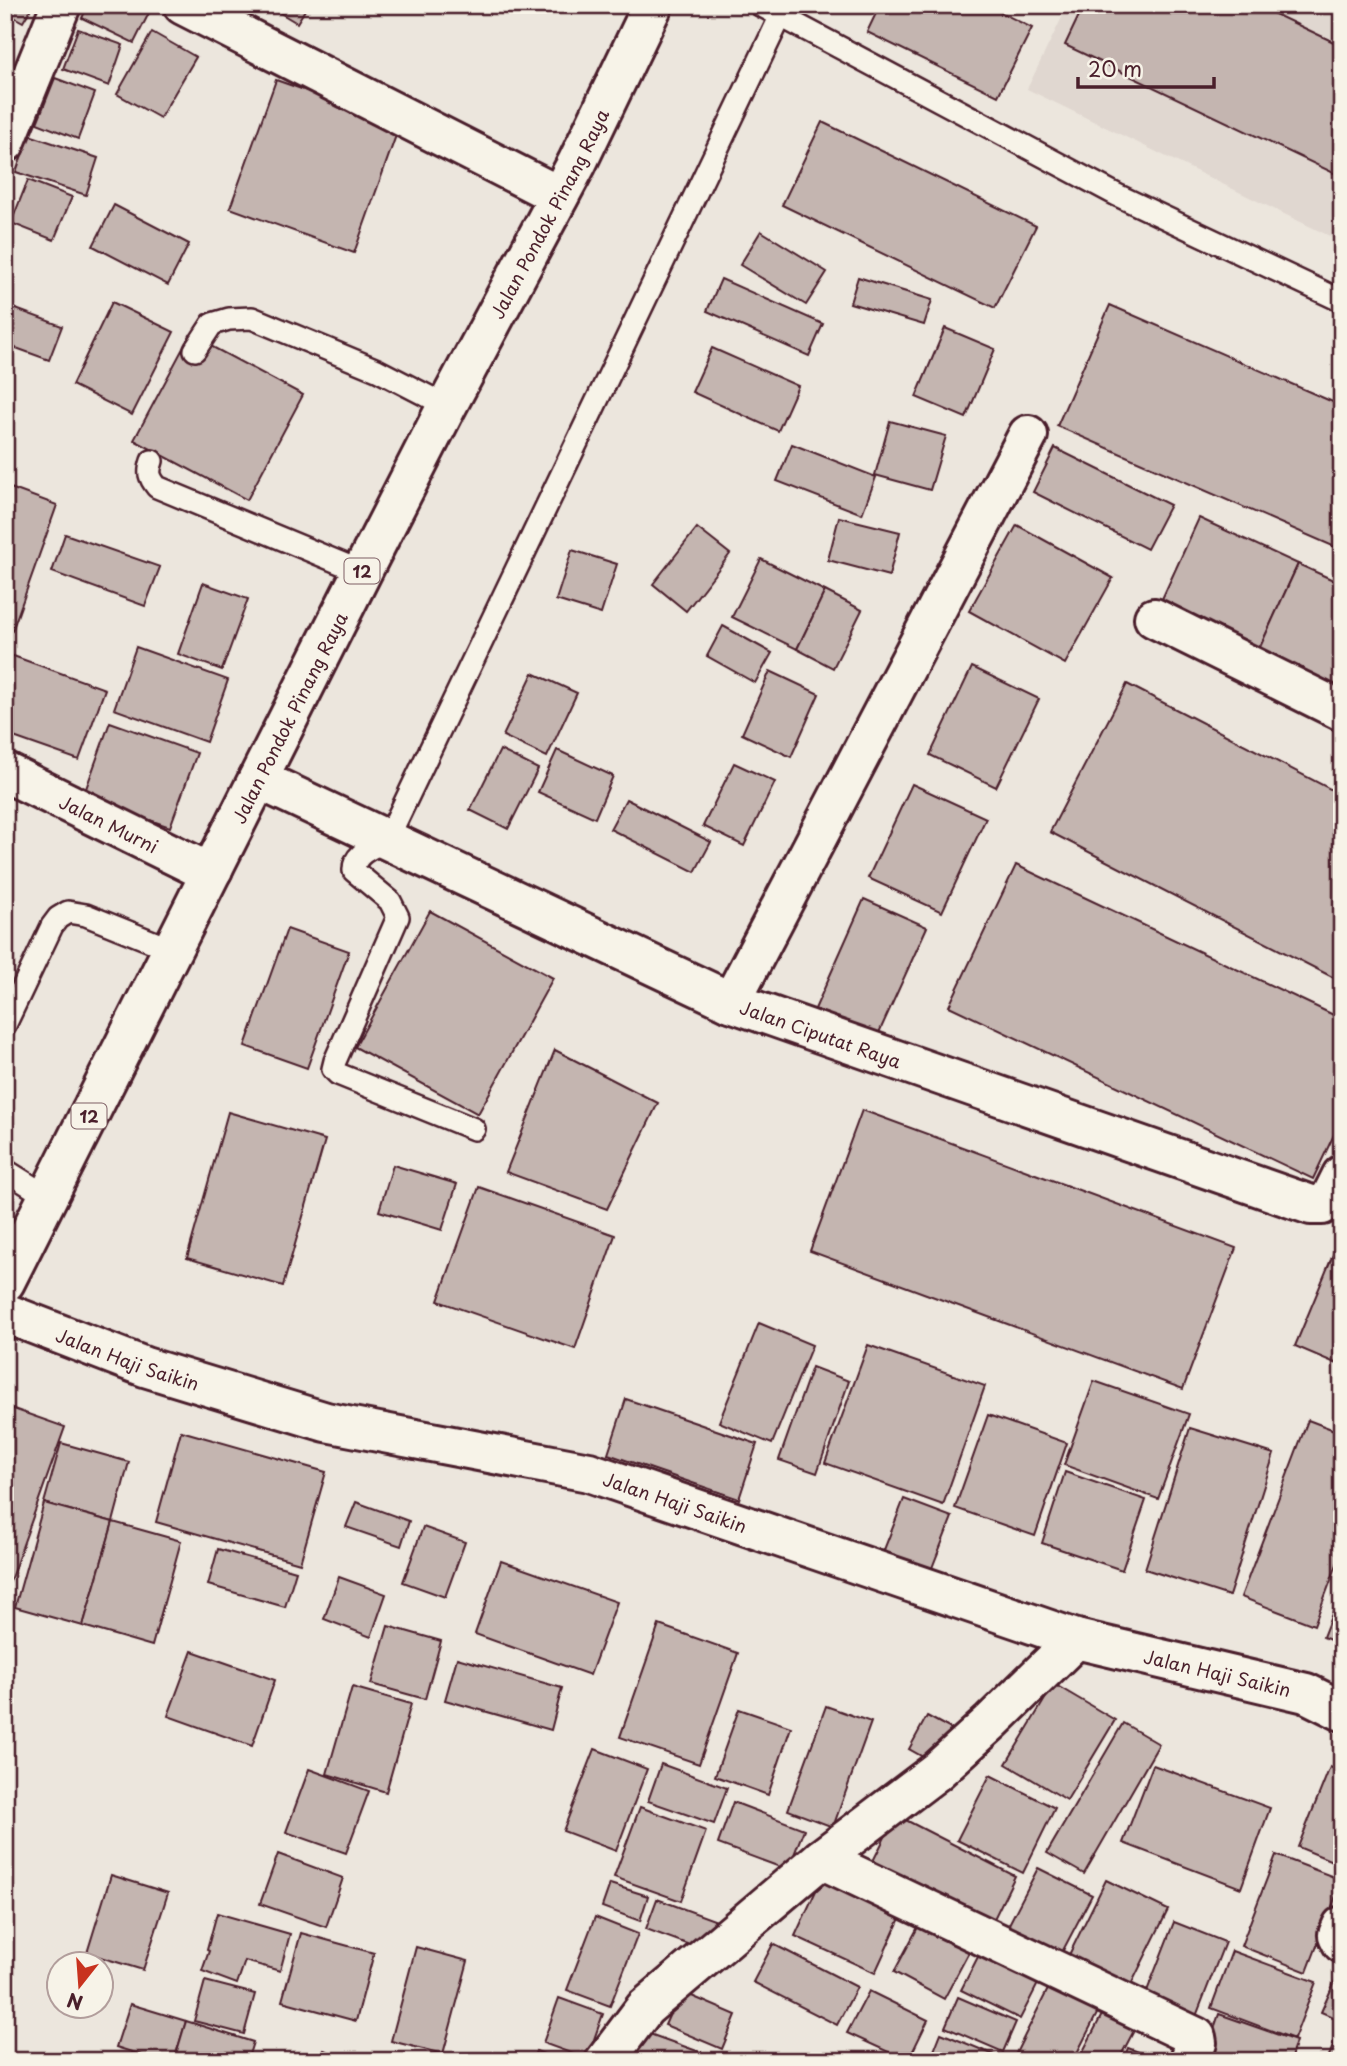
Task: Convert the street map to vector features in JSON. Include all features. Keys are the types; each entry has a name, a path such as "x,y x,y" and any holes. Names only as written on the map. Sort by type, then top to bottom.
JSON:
{"main road":[{"path":"5,142 61,5"},
{"path":"183,5 559,196"},
{"name":"Jalan Pondok Pinang Raya","path":"5,1282 362,572 559,196 653,5"},
{"name":"Jalan Ciputat Raya","path":"1028,435 731,1002 1311,1205 1322,1205 1331,1197 1342,1175"},
{"path":"1154,618 1342,711"},
{"name":"Jalan Murni","path":"5,772 194,865 213,870"},
{"path":"258,779 731,1002"},
{"name":"Jalan Haji Saikin","path":"5,1313 145,1367 326,1422 589,1472 1076,1639 1306,1693 1342,1711"},
{"path":"605,2061 645,2008 821,1859 937,1771 992,1722 1076,1639"},
{"path":"821,1859 1196,2037 1197,2043 1189,2061"},
{"path":"1342,1926 1338,1935 1342,1943"}],"lane":[{"path":"760,5 784,11 1117,195 1342,301"},
{"path":"474,1129 338,1074 333,1069 398,916 390,901 354,871 354,864 356,857 387,840 784,11"},
{"path":"195,350 212,324 229,318 252,318 377,370 447,406"},
{"path":"152,461 149,478 157,487 362,572"},
{"path":"5,1024 52,926 68,912 86,915 173,950"},
{"path":"5,1170 48,1196"}],"shaded area":[{"path":"1068,5 1342,5 1342,242 1027,89"}],"building":[{"path":"5,5 33,5 23,22 5,12"},
{"path":"88,5 153,5 134,43 82,18"},
{"path":"267,5 308,5 297,23"},
{"path":"880,5 986,5 1032,28 998,96 867,32"},
{"path":"1084,5 1256,5 1342,46 1342,177 1065,45"},
{"path":"1325,5 1342,5 1342,13"},
{"path":"78,29 123,45 109,86 63,69"},
{"path":"152,32 196,57 160,118 117,94"},
{"path":"55,78 95,93 78,139 37,123"},
{"path":"276,80 400,124 354,253 230,208"},
{"path":"822,122 1036,226 995,308 782,205"},
{"path":"29,135 98,158 86,195 16,172"},
{"path":"28,180 72,197 54,240 11,223"},
{"path":"114,205 189,244 168,285 93,246"},
{"path":"761,231 827,272 806,305 740,265"},
{"path":"858,277 932,300 924,325 850,303"},
{"path":"721,279 823,324 809,356 707,311"},
{"path":"112,302 174,332 132,415 72,385"},
{"path":"5,305 62,326 49,360 5,344"},
{"path":"1110,305 1342,406 1342,550 1057,426"},
{"path":"945,328 995,349 966,418 916,397"},
{"path":"190,335 303,395 247,500 134,440"},
{"path":"712,348 798,386 778,431 692,392"},
{"path":"5,360 13,362 5,386"},
{"path":"890,421 946,436 930,490 875,475"},
{"path":"792,444 876,477 862,514 777,481"},
{"path":"1055,448 1170,505 1147,549 1033,492"},
{"path":"5,486 57,505 12,631 5,629"},
{"path":"839,517 900,532 889,576 828,560"},
{"path":"1199,518 1298,564 1255,658 1156,612"},
{"path":"1017,525 1113,578 1065,664 969,611"},
{"path":"697,528 730,554 686,611 653,584"},
{"path":"65,534 160,567 145,606 52,572"},
{"path":"572,550 617,564 601,614 556,600"},
{"path":"761,559 825,591 797,649 732,617"},
{"path":"1298,564 1342,584 1342,698 1255,658"},
{"path":"203,583 248,599 222,670 178,654"},
{"path":"825,591 862,610 833,668 797,649"},
{"path":"723,626 772,653 755,683 707,656"},
{"path":"136,647 228,680 206,742 114,709"},
{"path":"5,653 105,689 79,760 5,734"},
{"path":"972,667 1039,699 996,787 930,755"},
{"path":"770,671 819,694 791,757 742,734"},
{"path":"533,673 577,693 547,757 503,736"},
{"path":"1127,684 1342,795 1342,982 1050,832"},
{"path":"110,722 197,753 170,827 83,797"},
{"path":"500,750 538,769 508,829 470,810"},
{"path":"557,750 613,776 595,818 538,792"},
{"path":"734,763 775,782 744,846 703,826"},
{"path":"912,784 986,818 942,912 868,878"},
{"path":"626,799 711,842 695,872 610,829"},
{"path":"1016,865 1342,1019 1342,1118 1313,1179 949,1006"},
{"path":"864,899 927,927 873,1046 811,1018"},
{"path":"430,911 553,978 478,1114 355,1047"},
{"path":"287,929 349,951 307,1068 245,1046"},
{"path":"555,1050 658,1103 607,1209 506,1172"},
{"path":"862,1110 1236,1248 1183,1389 810,1251"},
{"path":"228,1112 325,1140 283,1286 187,1258"},
{"path":"393,1165 457,1184 442,1230 379,1211"},
{"path":"479,1187 615,1235 575,1349 438,1301"},
{"path":"1342,1233 1342,1366 1295,1346"},
{"path":"759,1323 812,1345 772,1444 719,1422"},
{"path":"868,1345 985,1386 943,1505 825,1463"},
{"path":"812,1367 849,1381 817,1473 779,1460"},
{"path":"1094,1381 1189,1414 1158,1499 1064,1465"},
{"path":"626,1399 757,1444 739,1499 608,1454"},
{"path":"5,1406 65,1427 5,1595"},
{"path":"988,1415 1067,1443 1035,1536 955,1508"},
{"path":"1308,1420 1342,1433 1342,1551 1314,1625 1241,1597"},
{"path":"1190,1428 1274,1454 1229,1596 1145,1569"},
{"path":"181,1431 326,1472 300,1563 156,1522"},
{"path":"61,1443 129,1462 113,1522 44,1503"},
{"path":"1065,1472 1146,1500 1122,1570 1042,1543"},
{"path":"904,1499 952,1517 928,1578 880,1560"},
{"path":"356,1502 409,1521 401,1546 346,1527"},
{"path":"44,1503 113,1522 83,1626 15,1607"},
{"path":"113,1522 181,1541 152,1646 83,1626"},
{"path":"423,1527 465,1542 445,1597 403,1582"},
{"path":"218,1549 296,1571 285,1607 208,1585"},
{"path":"501,1561 617,1602 590,1675 475,1634"},
{"path":"339,1577 386,1594 371,1637 324,1619"},
{"path":"1342,1588 1342,1645 1323,1637"},
{"path":"659,1625 738,1653 699,1764 620,1737"},
{"path":"388,1626 441,1641 425,1699 371,1684"},
{"path":"192,1651 275,1680 252,1746 168,1716"},
{"path":"457,1658 562,1688 551,1730 445,1700"},
{"path":"1054,1684 1115,1720 1067,1800 1006,1764"},
{"path":"352,1687 411,1704 386,1792 327,1774"},
{"path":"826,1706 871,1722 833,1827 788,1810"},
{"path":"739,1709 791,1727 768,1795 715,1776"},
{"path":"927,1716 951,1729 932,1762 909,1749"},
{"path":"1123,1723 1159,1744 1084,1874 1047,1853"},
{"path":"595,1749 647,1769 616,1851 563,1831"},
{"path":"661,1764 727,1788 714,1824 648,1801"},
{"path":"1153,1765 1270,1808 1241,1888 1123,1843"},
{"path":"1330,1767 1342,1772 1342,1865 1298,1847"},
{"path":"309,1769 369,1791 346,1853 286,1832"},
{"path":"990,1775 1055,1808 1023,1873 957,1840"},
{"path":"733,1802 804,1829 788,1870 718,1844"},
{"path":"640,1807 706,1831 681,1901 614,1877"},
{"path":"896,1815 1015,1876 991,1925 871,1865"},
{"path":"278,1854 343,1878 326,1927 260,1904"},
{"path":"1276,1855 1342,1880 1307,1972 1241,1946"},
{"path":"1038,1868 1092,1895 1059,1958 1006,1930"},
{"path":"826,1869 906,1905 875,1973 795,1936"},
{"path":"111,1875 168,1893 143,1970 116,1962 116,1951 88,1951"},
{"path":"1106,1880 1168,1910 1125,1997 1063,1967"},
{"path":"610,1884 648,1896 640,1921 602,1907"},
{"path":"657,1899 717,1921 706,1951 646,1929"},
{"path":"926,1912 976,1939 944,1999 894,1972"},
{"path":"217,1913 290,1934 280,1971 245,1961 237,1984 202,1971"},
{"path":"595,1917 638,1934 610,2006 567,1990"},
{"path":"1174,1922 1225,1942 1193,2024 1142,2004"},
{"path":"301,1933 374,1953 356,2021 282,2001"},
{"path":"986,1941 1045,1970 1020,2019 961,1990"},
{"path":"773,1944 857,1987 837,2025 753,1982"},
{"path":"416,1947 468,1961 443,2054 391,2041"},
{"path":"1232,1951 1316,1982 1294,2039 1211,2008"},
{"path":"1342,1965 1342,2021 1321,2012"},
{"path":"1055,1975 1104,2000 1073,2061 1026,2061 1015,2055"},
{"path":"205,1981 255,1994 244,2034 194,2021"},
{"path":"680,1991 736,2015 722,2049 665,2025"},
{"path":"869,1991 928,2020 908,2061 847,2033"},
{"path":"958,1997 1016,2022 1003,2052 945,2027"},
{"path":"559,1998 603,2014 587,2059 543,2043"},
{"path":"130,2004 186,2021 174,2061 160,2061 116,2047"},
{"path":"1107,2005 1139,2021 1118,2061 1078,2061"},
{"path":"1219,2014 1296,2041 1290,2061 1203,2061"},
{"path":"186,2021 253,2042 247,2061 174,2061"},
{"path":"633,2028 722,2060 722,2061 620,2061"},
{"path":"1340,2028 1342,2061 1327,2061"},
{"path":"941,2033 997,2056 995,2061 930,2061"},
{"path":"1128,2048 1163,2061 1123,2061"},
{"path":"324,2050 351,2061 319,2061"},
{"path":"536,2051 563,2061 532,2061"}]}
